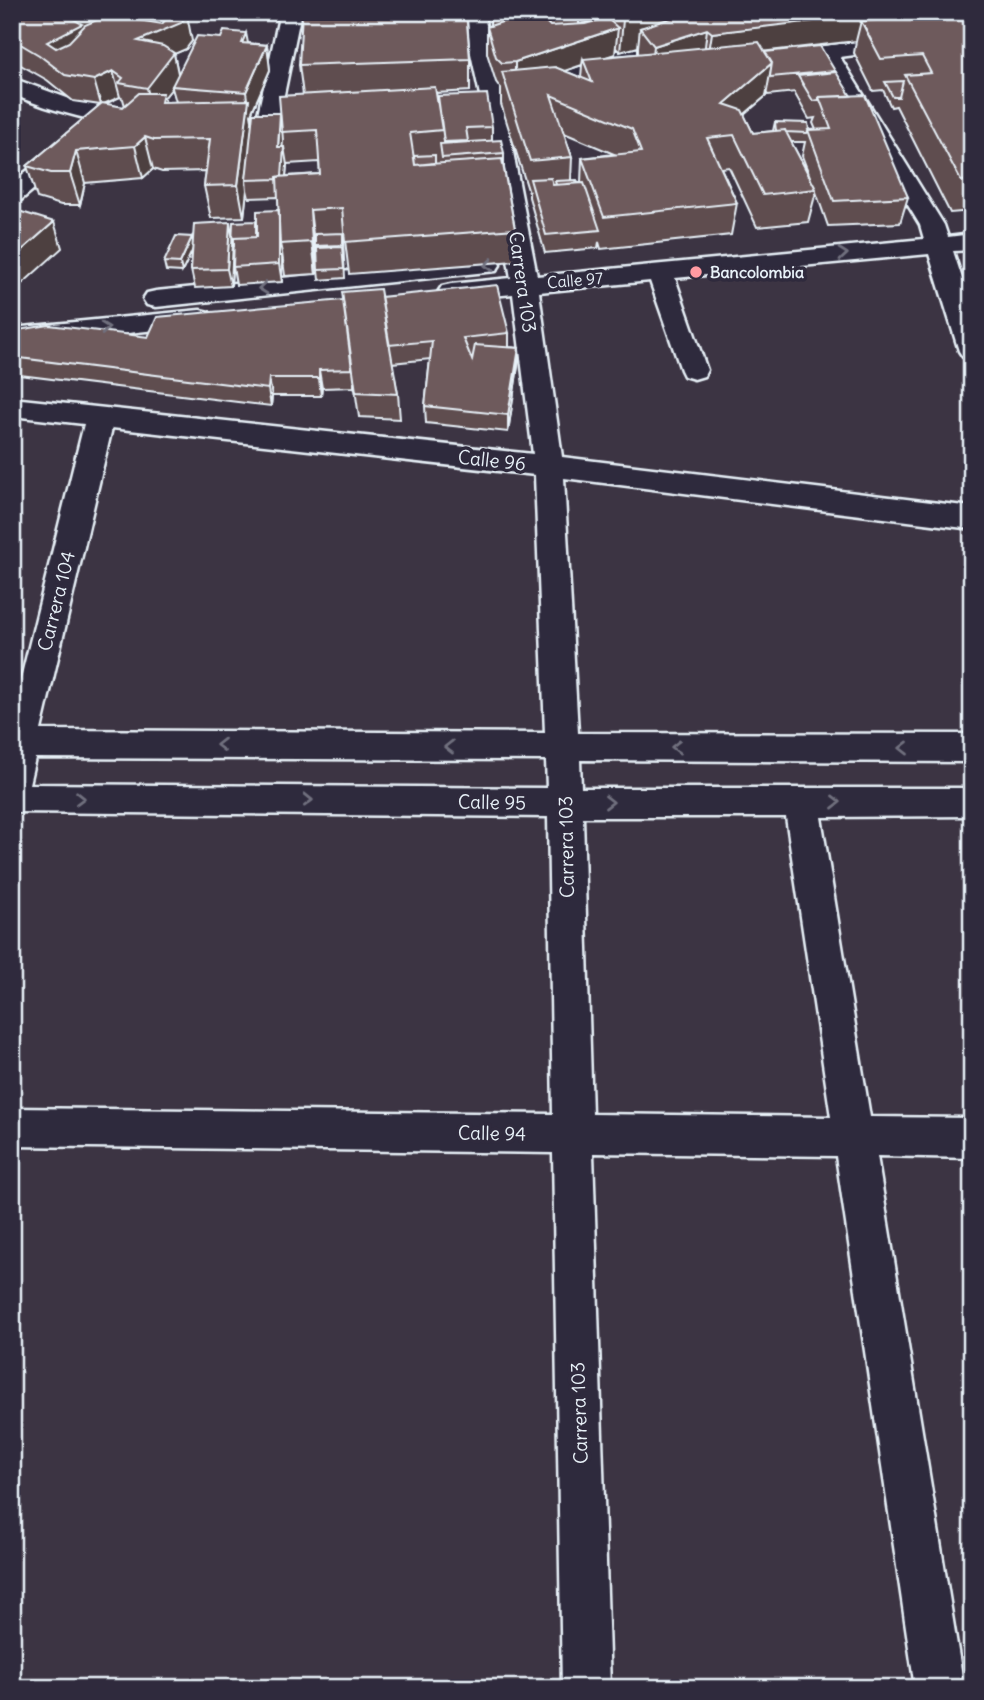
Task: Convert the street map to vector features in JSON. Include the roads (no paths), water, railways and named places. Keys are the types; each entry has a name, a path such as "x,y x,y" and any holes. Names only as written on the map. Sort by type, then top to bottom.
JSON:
{"street":[{"path":"268,119 291,12"},
{"name":"Carrera 103","path":"472,12 478,96 523,273 549,466 565,803 586,1688"},
{"path":"532,89 633,52 757,12"},
{"path":"760,61 972,33"},
{"path":"827,53 935,235 971,343"},
{"path":"478,96 626,78"},
{"path":"12,85 36,97 109,116 158,119"},
{"path":"12,195 109,116"},
{"path":"240,120 294,116"},
{"name":"Calle 97","path":"12,337 523,273 660,272 935,235 972,222"},
{"name":"Calle 97","path":"12,313 523,273 935,235 972,242"},
{"path":"660,272 694,370"},
{"name":"Calle 96","path":"12,408 549,466 972,518"},
{"name":"Carrera 104","path":"12,784 17,744 100,418"},
{"path":"17,744 972,748"},
{"name":"Calle 95","path":"12,798 565,803 972,802"},
{"path":"801,802 940,1688"},
{"name":"Calle 94","path":"12,1126 972,1138"}],"place":[{"name":"Bancolombia","path":"696,272"}]}
